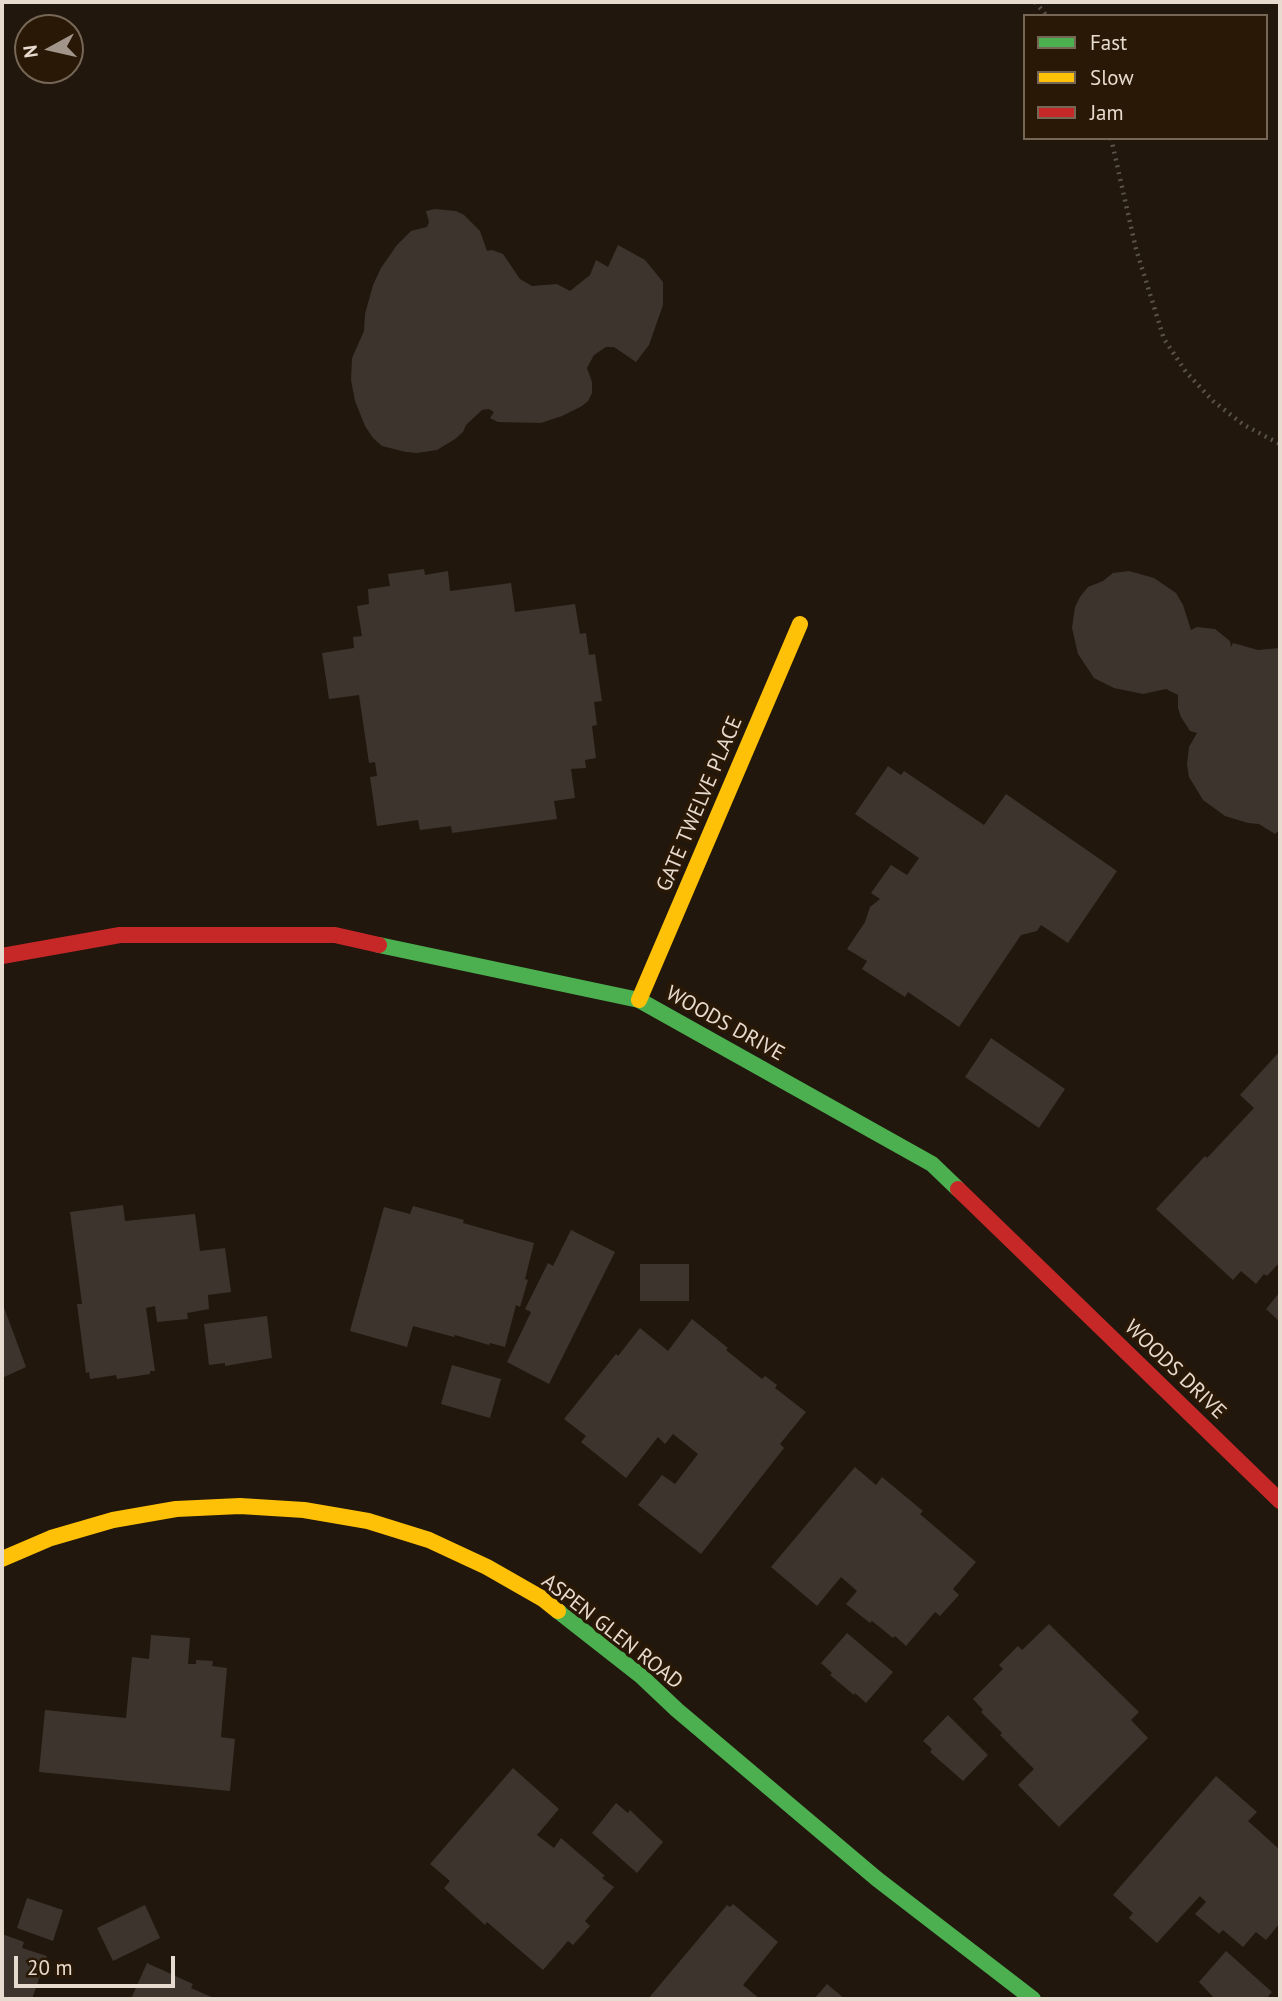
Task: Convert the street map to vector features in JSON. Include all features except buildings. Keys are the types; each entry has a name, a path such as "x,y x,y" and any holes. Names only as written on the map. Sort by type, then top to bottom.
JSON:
{"street":[{"name":"GATE TWELVE PLACE","path":"639,1000 800,624"},
{"name":"WOODS DRIVE","path":"2,956 120,935 335,935 639,1000 932,1164 1280,1501"},
{"name":"ASPEN GLEN ROAD","path":"2,1559 51,1538 113,1520 176,1509 229,1506 304,1510 368,1521 429,1540 487,1567 543,1599 641,1676 677,1710 877,1879 1033,1999"}],"path":[{"path":"1111,140 1136,249 1164,339 1185,372 1213,401 1244,425 1280,444"}],"traffic: fast":[{"path":"379,945 639,1000 932,1164 958,1189"},
{"path":"558,1611 641,1676 677,1710 877,1879 1033,1999"}],"traffic: slow":[{"path":"639,1000 800,624"},
{"path":"2,1559 51,1538 113,1520 176,1509 240,1506 304,1510 368,1521 429,1540 487,1567 543,1599 558,1611"}],"traffic: jam":[{"path":"2,956 120,935 335,935 379,945"},
{"path":"958,1189 1280,1501"}]}
